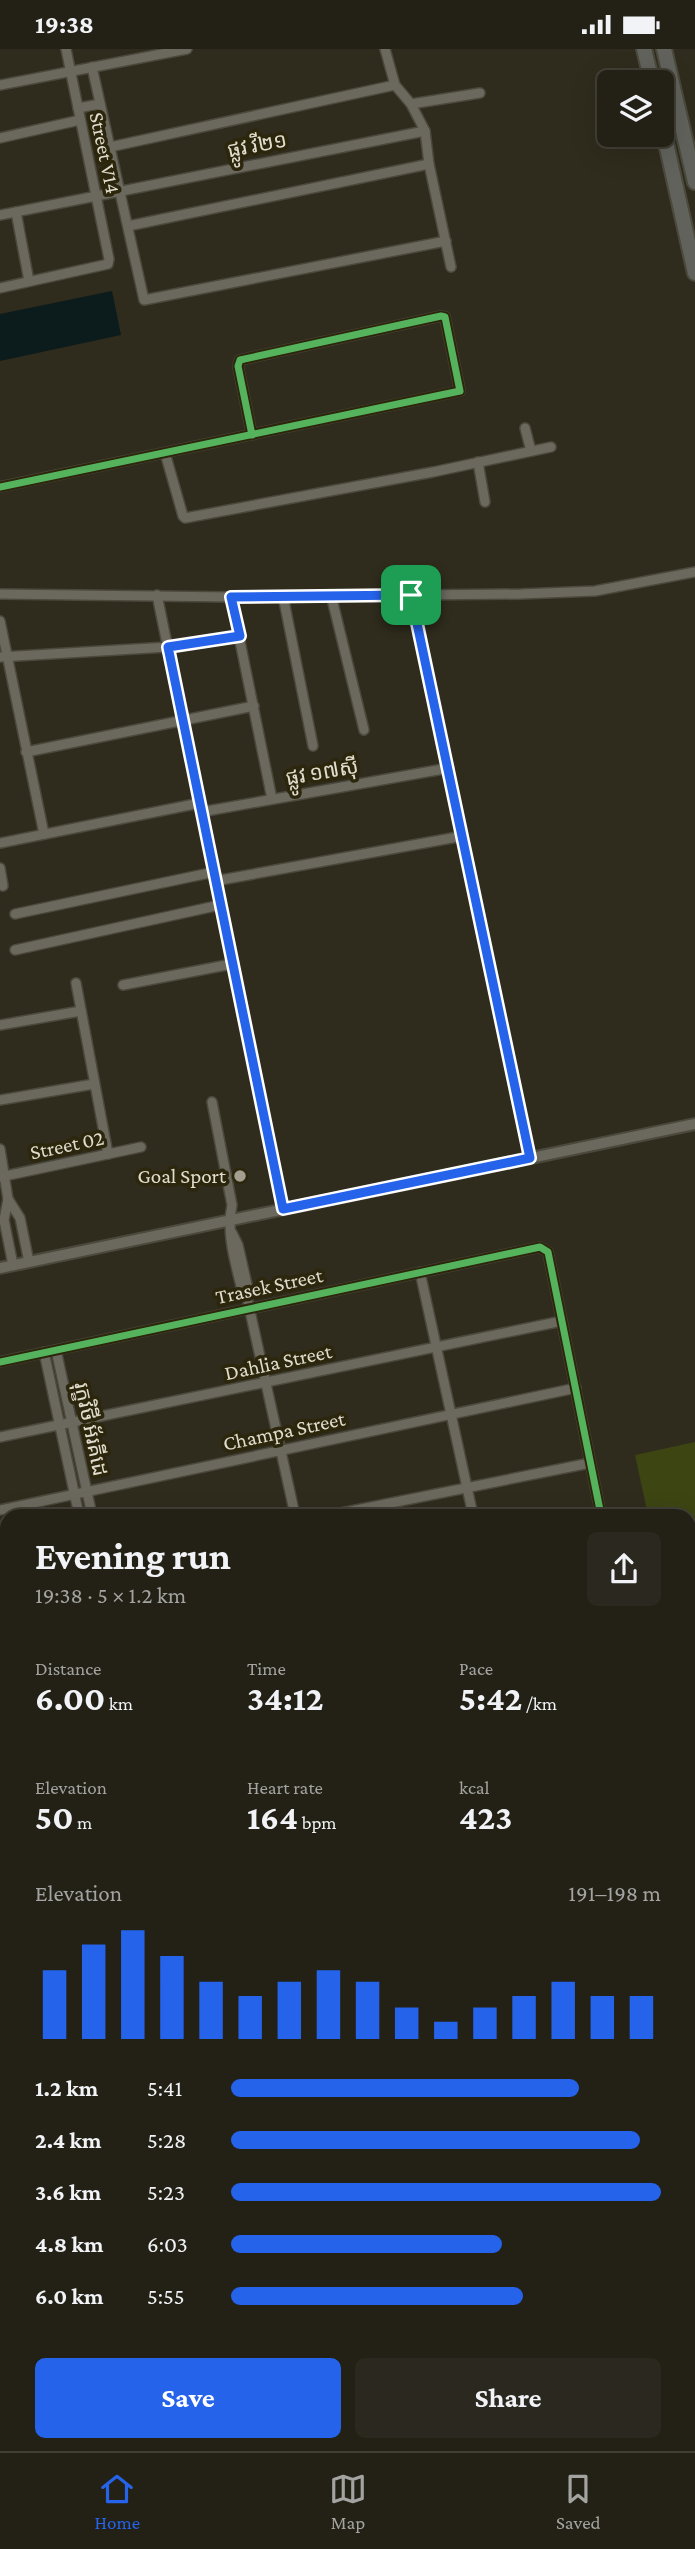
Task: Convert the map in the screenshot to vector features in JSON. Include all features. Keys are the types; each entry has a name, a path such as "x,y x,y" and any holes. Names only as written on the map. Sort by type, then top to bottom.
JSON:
{"main road":[{"path":"644,49 649,70"},
{"path":"664,49 695,182"},
{"path":"667,147 695,273"}],"street":[{"name":"Street V14","path":"29,281 108,264 66,49"},
{"path":"0,85 187,49"},
{"path":"385,49 395,85 411,104 425,131 429,164 451,268"},
{"path":"92,67 141,296 147,301 446,241"},
{"path":"110,146 395,85"},
{"path":"411,104 480,93"},
{"path":"78,108 100,104"},
{"path":"0,138 80,120"},
{"name":"ផ្លូវ វី២១","path":"0,215 425,131"},
{"path":"128,226 429,164"},
{"path":"0,288 29,281 16,212"},
{"path":"0,487 252,435 460,391 445,317 240,360 238,366 252,435"},
{"path":"525,428 531,450"},
{"path":"165,453 185,518 551,447"},
{"path":"478,462 485,502"},
{"path":"0,594 231,597 595,591 695,572"},
{"path":"157,595 283,1209"},
{"path":"331,595 363,730"},
{"path":"411,595 530,1158"},
{"path":"283,596 313,746"},
{"path":"231,597 272,799"},
{"path":"0,621 3,656 44,834"},
{"path":"3,656 168,647 240,636"},
{"path":"26,752 254,706"},
{"name":"ផ្លូវ ១៧ស៊ី","path":"0,843 449,768"},
{"path":"15,914 214,876 463,835"},
{"path":"0,868 3,886"},
{"path":"15,950 220,905"},
{"path":"123,985 232,964"},
{"path":"76,983 108,1154"},
{"path":"0,1025 81,1011"},
{"path":"0,1100 94,1084"},
{"path":"212,1102 232,1205 229,1220 232,1246 242,1290 246,1293"},
{"path":"0,1268 695,1124"},
{"name":"Street 02","path":"2,1176 141,1147"},
{"path":"0,1149 2,1176 8,1199 20,1218 29,1262"},
{"path":"8,1199 4,1220 13,1265"},
{"path":"232,1233 238,1245 248,1289 246,1293 249,1308 294,1509"},
{"name":"Trasek Street","path":"0,1361 540,1247 548,1252 562,1321"},
{"path":"420,1272 472,1509"},
{"path":"562,1321 600,1509"},
{"name":"Dahlia Street","path":"0,1437 562,1321"},
{"name":"រុក្ខវិថី អ័រគីដេ","path":"56,1350 91,1509"},
{"name":"រុក្ខវិថី អ័រគីដេ","path":"44,1352 78,1509"},
{"name":"Champa Street","path":"4,1509 74,1492 576,1388"},
{"path":"362,1509 590,1463"}],"green space":[{"path":"695,1442 695,1509 647,1509 635,1455"}],"shaded area":[{"path":"112,291 121,335 0,361 0,314"}],"cycle path":[{"path":"0,487 460,391 445,317 240,360 238,366 252,435"},
{"path":"0,1362 540,1247 548,1252 600,1509"}],"place":[{"name":"Goal Sport","path":"240,1176"}],"route":[{"path":"411,595 530,1158 283,1209 168,647 240,636 231,597 411,595"}]}
